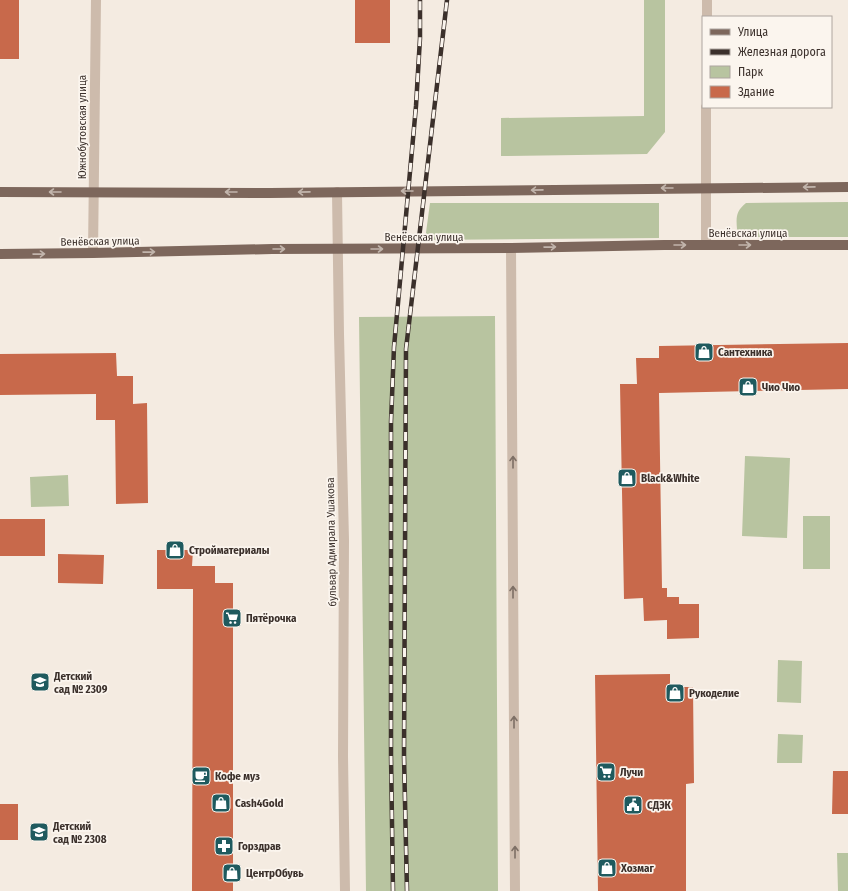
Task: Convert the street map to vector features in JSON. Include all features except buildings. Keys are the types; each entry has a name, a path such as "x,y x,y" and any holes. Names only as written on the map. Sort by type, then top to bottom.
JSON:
{"main road":[{"path":"0,192 270,193 848,187"},
{"name":"Венёвская улица","path":"0,254 706,245 848,245"}],"street":[{"name":"Южнобутовская улица","path":"93,253 96,0"},
{"path":"706,16 707,0"},
{"path":"706,108 706,245"},
{"name":"бульвар Адмирала Ушакова","path":"337,192 344,540 343,762 345,891"},
{"path":"511,248 515,891"}],"green space":[{"path":"644,0 665,0 665,132 647,154 501,156 501,118 644,116"},
{"path":"848,202 848,237 745,237 737,229 737,214 746,203"},
{"path":"430,203 659,203 659,238 425,240"},
{"path":"495,316 498,891 366,891 359,317"},
{"path":"745,456 790,458 787,538 742,536"},
{"path":"68,475 69,506 31,507 30,477"},
{"path":"803,516 830,516 830,569 803,569"},
{"path":"778,660 802,661 801,703 777,702"},
{"path":"778,734 803,735 802,763 777,763"},
{"path":"837,853 848,853 848,891 838,891"}],"railway":[{"path":"393,891 391,755 391,422 394,347 416,106 420,38 420,0"},
{"path":"407,891 404,756 406,349 447,0"}],"place":[{"name":"Сантехника","path":"704,352"},
{"name":"Чио Чио","path":"748,387"},
{"name":"Black&White","path":"627,478"},
{"name":"Стройматериалы","path":"175,550"},
{"name":"Пятёрочка","path":"232,618"},
{"name":"Детский сад № 2309","path":"40,682"},
{"name":"Рукоделие","path":"675,693"},
{"name":"Лучи","path":"606,772"},
{"name":"Кофе муз","path":"201,776"},
{"name":"Cash4Gold","path":"221,803"},
{"name":"СДЭК","path":"633,805"},
{"name":"Детский сад № 2308","path":"39,832"},
{"name":"Горздрав","path":"224,846"},
{"name":"Хозмаг","path":"607,868"},
{"name":"ЦентрОбувь","path":"232,873"}]}
